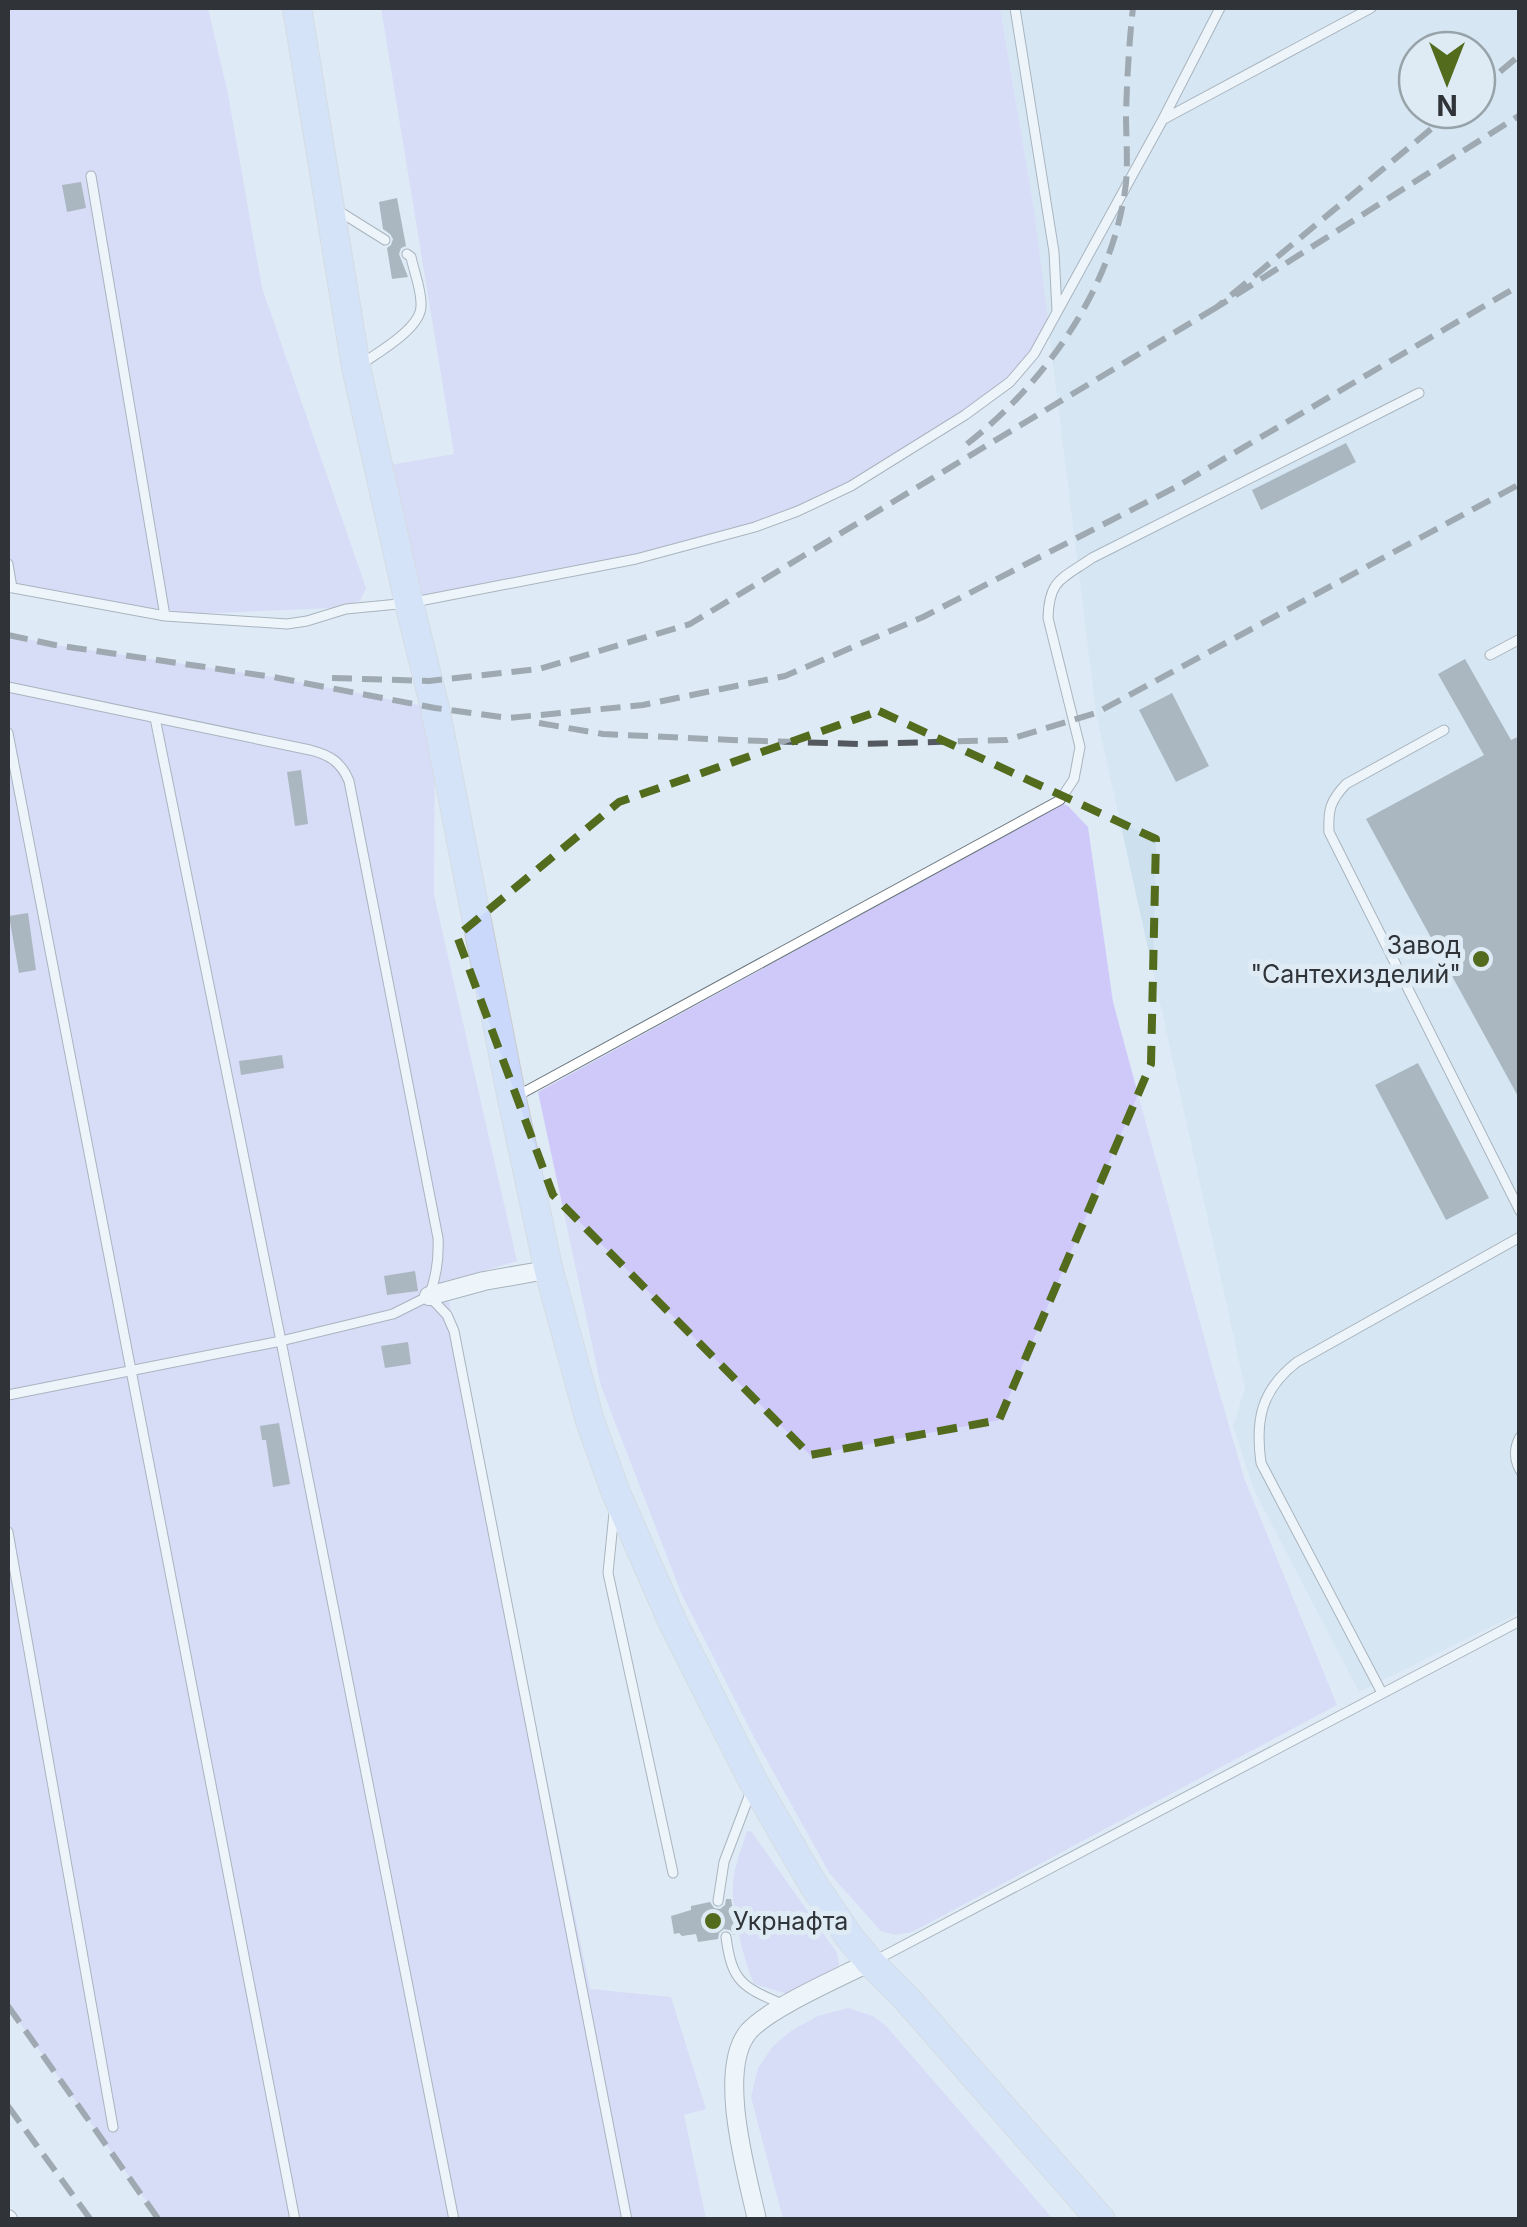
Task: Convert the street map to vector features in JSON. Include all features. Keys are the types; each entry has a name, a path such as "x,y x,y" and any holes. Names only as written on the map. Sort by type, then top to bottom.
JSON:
{"main road":[{"path":"297,8 356,368 435,708 548,1267 590,1421 673,1623 754,1783 813,1884 870,1962 1101,2220"}],"street":[{"path":"429,1296 548,1267"},
{"path":"757,2220 740,2145 733,2088 740,2044 752,2028 786,2006 870,1962"}],"lane":[{"path":"1015,8 1054,252 1056,314"},
{"path":"8,564 10,588 165,616 286,624 346,609 409,603 636,559 738,532 798,511 852,486 966,415 1010,382 1034,354 1220,8"},
{"path":"1162,121 1371,8"},
{"path":"90,176 165,616"},
{"path":"329,205 385,240"},
{"path":"356,368 396,340 420,313 422,305 407,254"},
{"path":"512,1099 1060,800 1074,780 1080,748 1048,618 1048,598 1053,586 1092,558 1419,392"},
{"path":"1490,655 1520,639"},
{"path":"8,687 326,754 345,772 438,1238 437,1274 429,1296 393,1314 281,1341 8,1396"},
{"path":"155,718 454,2220"},
{"path":"1444,730 1346,784 1328,811 1330,832 1520,1211"},
{"path":"8,733 296,2220"},
{"path":"1382,1694 1260,1463 1260,1414 1279,1376 1296,1362 1520,1237"},
{"path":"429,1296 447,1315 454,1331 627,2220"},
{"path":"1520,1437 1515,1461 1520,1470"},
{"path":"616,1492 608,1573 672,1874"},
{"path":"8,1532 113,2126"},
{"path":"870,1962 1520,1621"},
{"path":"1501,1631 1520,1630"},
{"path":"718,1901 724,1862 754,1783"},
{"path":"726,1937 729,1962 741,1982 786,2006"}],"highlighted area":[{"path":"879,711 1156,839 1151,1064 999,1420 810,1455 553,1195 457,936 619,802"}],"shaded area":[{"path":"8,8 208,8 228,94 262,288 366,588 360,601 332,608 191,614 119,605 8,582"},
{"path":"381,8 1000,8 1034,210 1049,328 1010,382 851,486 798,511 702,542 409,603 378,467 454,454"},
{"path":"1000,8 1519,8 1519,1613 1359,1692 1254,1490 1233,1426 1245,1388 1096,713 1034,210"},
{"path":"8,635 273,677 435,708 434,895 517,1261 445,1282 590,1989 671,1997 706,2109 684,2115 706,2219 159,2219 8,2006"},
{"path":"1063,804 1088,827 1113,1002 1244,1478 1337,1705 912,1932 895,1935 881,1931 830,1874 682,1595 601,1386 538,1092"},
{"path":"747,1831 751,1831 837,1953 839,1966 835,1974 788,1994 754,1984 742,1949 733,1884"},
{"path":"848,2008 873,2016 886,2026 1053,2219 783,2219 751,2097 758,2068 773,2046 791,2031 818,2016"}],"building":[{"path":"81,182 86,208 67,212 62,185"},
{"path":"397,198 406,246 399,254 408,277 392,279 387,248 393,239 383,229 379,202"},
{"path":"1346,443 1356,462 1261,510 1252,490"},
{"name":"Завод \"Сантехизделий\"","path":"1465,659 1511,740 1520,736 1520,1100 1366,819 1484,755 1438,674"},
{"path":"1172,693 1209,766 1176,782 1139,710"},
{"path":"301,770 308,824 295,826 287,772"},
{"path":"28,913 36,970 19,973 9,916"},
{"path":"282,1055 284,1068 241,1075 239,1061"},
{"path":"1418,1063 1489,1198 1446,1220 1375,1085"},
{"path":"415,1271 418,1291 387,1295 384,1276"},
{"path":"408,1342 411,1364 385,1368 381,1346"},
{"path":"279,1423 290,1484 273,1487 260,1426"},
{"path":"726,1899 731,1899 738,1935 724,1929 718,1939 698,1942 696,1934 674,1934 671,1916 710,1902 720,1909"}],"railway":[{"path":"967,444 1024,391 1049,361 1092,294 1107,258 1126,183 1133,8"},
{"path":"1497,74 1520,55"},
{"path":"1497,130 1520,115"},
{"path":"1430,130 1217,307 1496,130"},
{"path":"8,635 509,718 643,705 785,676 923,617 1176,487 1520,285"},
{"path":"332,678 429,681 539,669 690,624 1217,307"},
{"path":"539,723 603,734 732,740 859,744 1007,740 1096,713 1520,484"},
{"path":"8,2006 159,2220"},
{"path":"8,2106 91,2220"}],"place":[{"name":"Завод \"Сантехизделий\"","path":"1481,959"},
{"name":"Укрнафта","path":"713,1921"}]}
